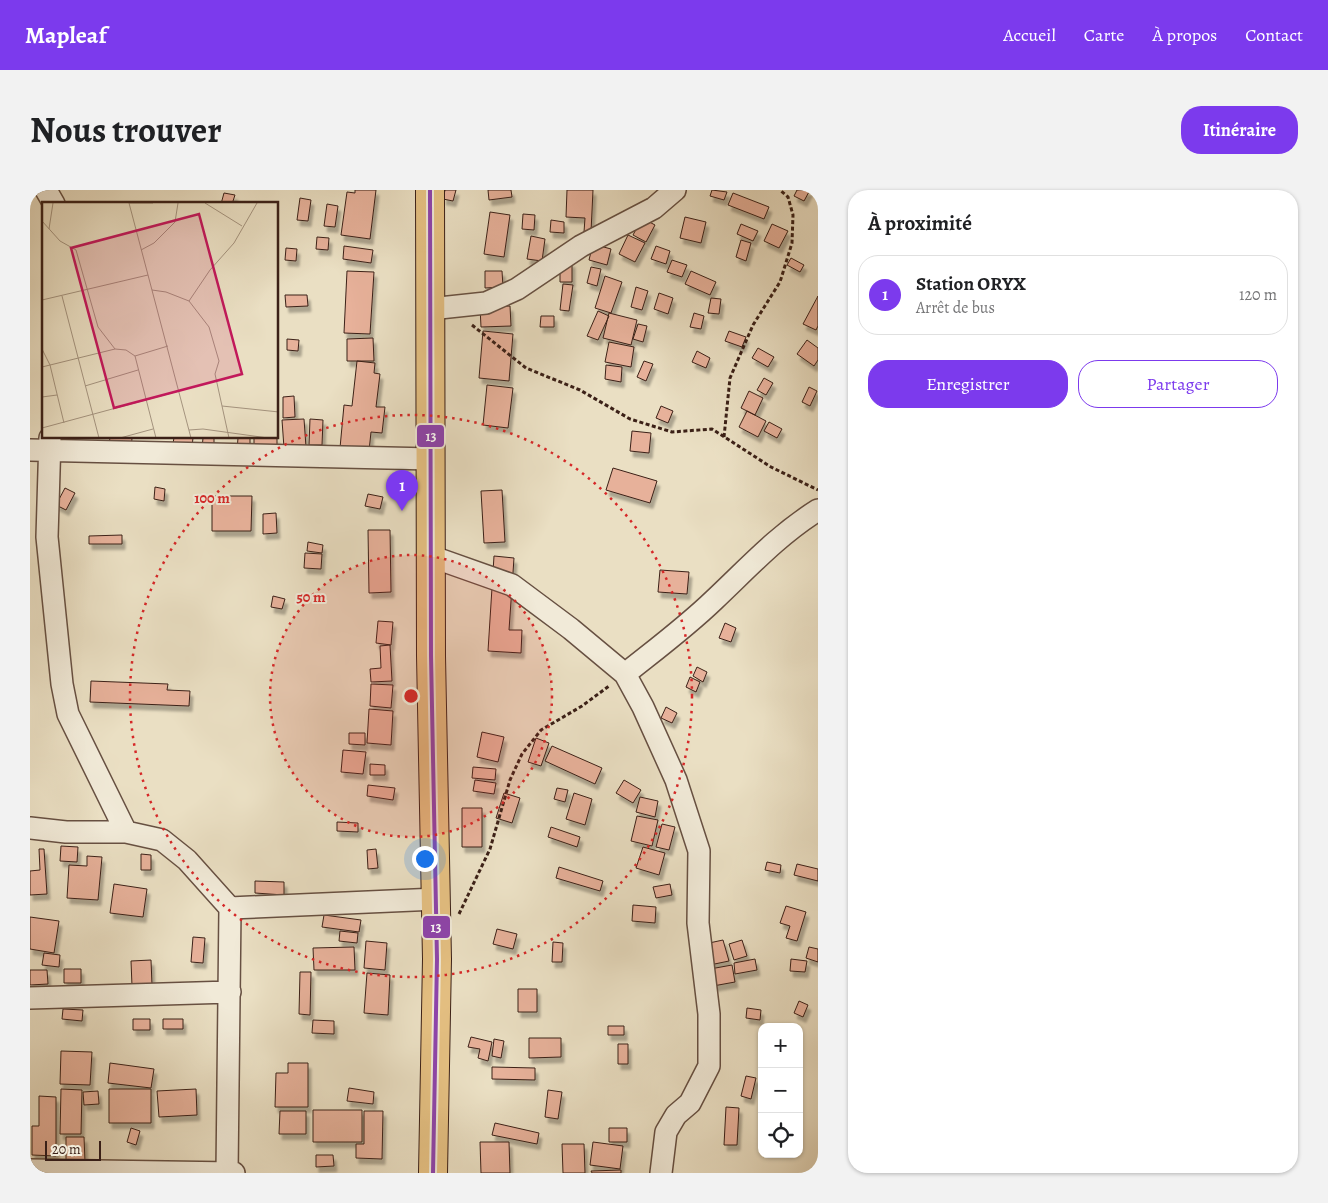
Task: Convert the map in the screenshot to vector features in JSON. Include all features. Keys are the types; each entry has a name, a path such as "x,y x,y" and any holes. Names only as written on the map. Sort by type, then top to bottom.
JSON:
{"main road":[{"path":"430,190 440,308 432,459 430,556 437,899 433,1173"}],"street":[{"path":"46,190 53,202"},
{"path":"440,308 486,303 517,289 581,246 654,208 675,190"},
{"path":"126,832 66,707 47,538 43,446 432,459"},
{"path":"625,674 713,601 757,557 794,526 818,510"},
{"path":"430,556 512,586 571,629 625,674 643,707 676,780 700,851 698,923 709,1014 709,1066 690,1103 676,1116 666,1132 661,1173"},
{"path":"30,828 76,832 126,832 162,840 187,860 230,908 227,1173"},
{"path":"230,908 437,899"},
{"path":"30,998 230,992"},
{"path":"30,1170 234,1173"}],"path":[{"path":"724,437 730,378 753,325 780,282 792,243 793,215 788,197 780,190"},
{"path":"440,308 526,368 580,390 630,419 672,432 712,429 771,467 818,490"},
{"path":"458,918 490,849 510,780 522,754 541,730 582,706 625,674"}],"building":[{"path":"355,190 376,190 370,239 341,235 347,192 355,193"},
{"path":"445,190 456,190 453,201 443,199"},
{"path":"488,190 511,190 512,197 489,200"},
{"path":"567,190 593,190 591,232 584,232 585,218 566,217"},
{"path":"712,190 727,192 724,200 710,196"},
{"path":"797,190 810,190 804,201 794,196"},
{"path":"224,193 235,195 233,202 222,202"},
{"path":"733,193 769,207 764,219 728,205"},
{"path":"300,198 311,200 308,221 297,220"},
{"path":"327,204 338,206 335,227 324,226"},
{"path":"490,212 510,215 504,257 484,254"},
{"path":"523,214 535,215 534,230 522,229"},
{"path":"685,217 706,222 701,243 680,238"},
{"path":"642,218 655,225 646,242 633,235"},
{"path":"551,220 564,222 564,233 550,232"},
{"path":"741,224 758,231 753,241 737,234"},
{"path":"772,224 788,231 779,248 764,241"},
{"path":"628,235 645,243 635,262 619,254"},
{"path":"531,236 545,239 542,261 527,259"},
{"path":"317,237 329,238 328,250 316,249"},
{"path":"741,240 751,243 746,261 736,257"},
{"path":"593,244 611,249 607,265 589,260"},
{"path":"344,246 373,250 371,263 343,259"},
{"path":"656,246 670,251 666,264 651,259"},
{"path":"286,248 297,249 296,261 285,260"},
{"path":"791,258 804,265 800,272 787,265"},
{"path":"672,260 687,265 682,277 667,272"},
{"path":"560,262 572,262 572,282 560,282"},
{"path":"591,267 601,269 597,286 587,283"},
{"path":"347,271 374,272 370,334 344,333"},
{"path":"485,271 502,271 503,287 485,288"},
{"path":"691,271 716,282 710,295 685,284"},
{"path":"605,276 622,282 611,313 595,308"},
{"path":"563,284 573,285 569,311 560,310"},
{"path":"636,287 648,291 642,310 631,307"},
{"path":"659,293 673,298 668,314 654,309"},
{"path":"285,295 307,295 308,306 286,307"},
{"path":"818,296 818,326 816,330 803,324"},
{"path":"711,298 721,299 719,314 708,313"},
{"path":"510,306 511,326 481,327 480,307"},
{"path":"598,311 609,316 598,340 587,336"},
{"path":"609,313 637,320 631,345 603,338"},
{"path":"694,313 704,316 701,329 690,327"},
{"path":"541,316 554,316 554,327 540,327"},
{"path":"638,324 647,326 643,342 633,339"},
{"path":"483,331 513,334 509,381 479,378"},
{"path":"729,331 746,337 742,347 725,341"},
{"path":"373,338 374,361 347,361 347,339"},
{"path":"287,339 299,340 298,351 287,350"},
{"path":"807,340 818,348 818,360 814,366 797,354"},
{"path":"609,342 634,347 631,367 605,362"},
{"path":"758,348 774,357 768,367 752,358"},
{"path":"697,351 710,358 706,368 692,362"},
{"path":"357,361 375,363 374,373 380,374 376,407 385,407 382,433 371,432 369,451 340,448 344,405 352,406"},
{"path":"644,361 653,364 646,381 637,377"},
{"path":"606,365 622,367 621,382 605,379"},
{"path":"764,378 773,383 766,395 757,390"},
{"path":"487,385 513,388 508,428 483,425"},
{"path":"809,387 817,391 810,406 802,402"},
{"path":"749,391 763,398 755,415 741,408"},
{"path":"294,396 295,417 283,418 283,397"},
{"path":"661,406 673,411 668,423 656,418"},
{"path":"747,411 766,421 758,437 739,427"},
{"path":"304,419 306,447 284,448 282,420"},
{"path":"310,419 323,420 322,445 309,445"},
{"path":"769,422 782,429 777,438 764,431"},
{"path":"632,431 651,433 649,453 630,451"},
{"path":"110,439 132,439 131,451 108,449"},
{"path":"174,439 193,439 192,446 173,443"},
{"path":"203,439 214,439 214,448 202,448"},
{"path":"238,439 250,439 250,451 237,450"},
{"path":"254,439 277,439 277,449 254,449"},
{"path":"613,468 657,481 650,503 606,490"},
{"path":"155,487 165,489 164,501 154,499"},
{"path":"65,488 75,493 66,510 56,505"},
{"path":"502,490 505,542 484,543 481,491"},
{"path":"368,494 383,497 380,509 365,506"},
{"path":"212,496 252,496 251,531 212,531"},
{"path":"276,513 277,533 263,534 263,514"},
{"path":"368,530 390,530 391,592 369,593"},
{"path":"122,535 122,544 89,544 89,536"},
{"path":"308,542 323,545 322,553 307,551"},
{"path":"305,553 322,554 321,569 304,568"},
{"path":"494,556 514,558 509,630 522,630 521,653 488,651"},
{"path":"660,570 689,572 687,594 658,592"},
{"path":"273,596 285,599 282,609 271,607"},
{"path":"378,621 393,622 391,645 376,643"},
{"path":"725,623 736,628 731,642 719,638"},
{"path":"390,645 392,681 371,682 370,669 381,668 380,646"},
{"path":"697,667 707,672 703,682 693,676"},
{"path":"690,677 700,682 696,692 686,687"},
{"path":"91,681 168,684 167,690 190,691 189,706 90,702"},
{"path":"371,684 393,685 391,708 370,706"},
{"path":"666,707 677,713 672,723 661,718"},
{"path":"369,709 393,711 391,745 367,743"},
{"path":"482,732 504,737 498,762 477,757"},
{"path":"349,733 365,733 365,745 349,744"},
{"path":"536,738 549,743 541,766 528,762"},
{"path":"552,746 602,768 595,784 545,761"},
{"path":"343,750 366,752 363,774 341,772"},
{"path":"370,764 385,765 385,775 370,775"},
{"path":"473,767 496,769 495,780 472,778"},
{"path":"475,780 496,783 494,794 473,791"},
{"path":"624,780 641,790 633,803 616,793"},
{"path":"368,785 395,788 393,800 367,796"},
{"path":"557,788 568,790 565,802 554,799"},
{"path":"504,793 520,798 512,823 496,818"},
{"path":"574,793 592,799 585,825 566,819"},
{"path":"640,797 658,801 655,817 636,812"},
{"path":"462,808 482,808 482,847 462,847"},
{"path":"637,816 658,820 652,846 631,841"},
{"path":"337,822 358,823 358,832 337,831"},
{"path":"662,824 675,827 669,850 656,847"},
{"path":"551,827 580,837 577,847 548,837"},
{"path":"61,846 78,847 77,862 60,861"},
{"path":"643,847 665,853 659,875 636,868"},
{"path":"39,849 44,849 47,894 30,895 30,871 40,870"},
{"path":"376,849 378,868 368,869 367,850"},
{"path":"141,854 151,855 151,870 141,870"},
{"path":"87,856 102,857 98,900 67,898 69,865 87,866"},
{"path":"767,862 781,865 780,873 765,870"},
{"path":"797,864 818,869 818,881 794,875"},
{"path":"559,867 603,881 600,891 556,878"},
{"path":"255,881 284,882 284,895 255,893"},
{"path":"114,884 147,889 143,917 110,913"},
{"path":"670,884 672,895 656,898 653,887"},
{"path":"633,905 656,907 655,923 632,921"},
{"path":"786,906 806,912 797,941 786,938 790,926 780,923"},
{"path":"324,915 361,920 359,932 322,927"},
{"path":"30,917 59,921 54,953 30,949"},
{"path":"497,929 517,934 513,949 493,944"},
{"path":"340,931 358,933 357,943 339,941"},
{"path":"193,937 205,938 203,963 191,962"},
{"path":"723,940 729,961 705,966 700,945"},
{"path":"742,940 747,956 734,960 729,944"},
{"path":"366,941 387,943 385,970 364,968"},
{"path":"553,942 563,943 562,962 552,962"},
{"path":"354,947 355,970 314,970 313,948"},
{"path":"809,947 818,949 818,962 806,958"},
{"path":"44,953 60,955 59,967 42,965"},
{"path":"755,959 757,970 735,974 734,963"},
{"path":"791,959 807,961 805,972 790,971"},
{"path":"151,960 152,985 132,986 131,961"},
{"path":"732,965 735,982 713,986 710,969"},
{"path":"64,969 81,969 81,983 64,983"},
{"path":"30,970 47,970 48,984 30,985"},
{"path":"300,972 311,972 310,1015 299,1014"},
{"path":"367,973 390,975 388,1015 364,1013"},
{"path":"518,989 537,989 537,1012 518,1012"},
{"path":"799,1001 808,1005 803,1017 794,1013"},
{"path":"747,1008 761,1010 760,1020 746,1018"},
{"path":"63,1009 83,1010 82,1021 62,1019"},
{"path":"133,1019 150,1019 150,1030 133,1030"},
{"path":"163,1019 183,1019 183,1029 163,1029"},
{"path":"313,1020 334,1021 334,1034 312,1033"},
{"path":"608,1026 624,1026 624,1035 608,1035"},
{"path":"471,1037 492,1042 488,1061 478,1058 480,1049 468,1047"},
{"path":"529,1038 561,1038 561,1057 529,1058"},
{"path":"494,1039 504,1041 501,1058 492,1056"},
{"path":"618,1044 628,1044 628,1064 618,1064"},
{"path":"61,1051 92,1052 90,1085 60,1084"},
{"path":"110,1063 154,1069 151,1088 108,1083"},
{"path":"288,1063 308,1063 308,1107 275,1107 276,1073 288,1073"},
{"path":"492,1067 535,1068 535,1080 492,1079"},
{"path":"746,1076 756,1078 751,1099 741,1096"},
{"path":"349,1088 374,1092 373,1104 347,1101"},
{"path":"61,1089 82,1090 81,1134 60,1134"},
{"path":"109,1089 151,1089 151,1123 109,1123"},
{"path":"196,1089 197,1115 159,1117 157,1091"},
{"path":"548,1090 562,1092 558,1119 545,1117"},
{"path":"98,1091 99,1104 84,1105 83,1092"},
{"path":"39,1096 56,1097 56,1156 32,1155 32,1126 39,1126"},
{"path":"726,1107 739,1108 737,1145 724,1145"},
{"path":"313,1110 362,1110 362,1142 313,1142"},
{"path":"280,1111 306,1111 306,1134 279,1134"},
{"path":"364,1111 383,1111 382,1159 356,1158 356,1144 364,1144"},
{"path":"495,1123 539,1133 537,1144 492,1135"},
{"path":"131,1128 140,1131 136,1145 127,1142"},
{"path":"609,1128 627,1128 627,1142 609,1142"},
{"path":"66,1137 84,1137 85,1162 66,1162"},
{"path":"480,1142 509,1142 510,1173 481,1173"},
{"path":"593,1142 623,1146 620,1169 590,1165"},
{"path":"562,1144 584,1144 585,1173 563,1173"},
{"path":"316,1155 333,1155 334,1166 316,1167"},
{"path":"621,1170 621,1173 592,1173 591,1171"}],"transit line":[{"name":"13","path":"430,190 431,656 437,959 433,1173"}],"place":[{"name":"Station ORYX","path":"402,511"}]}
